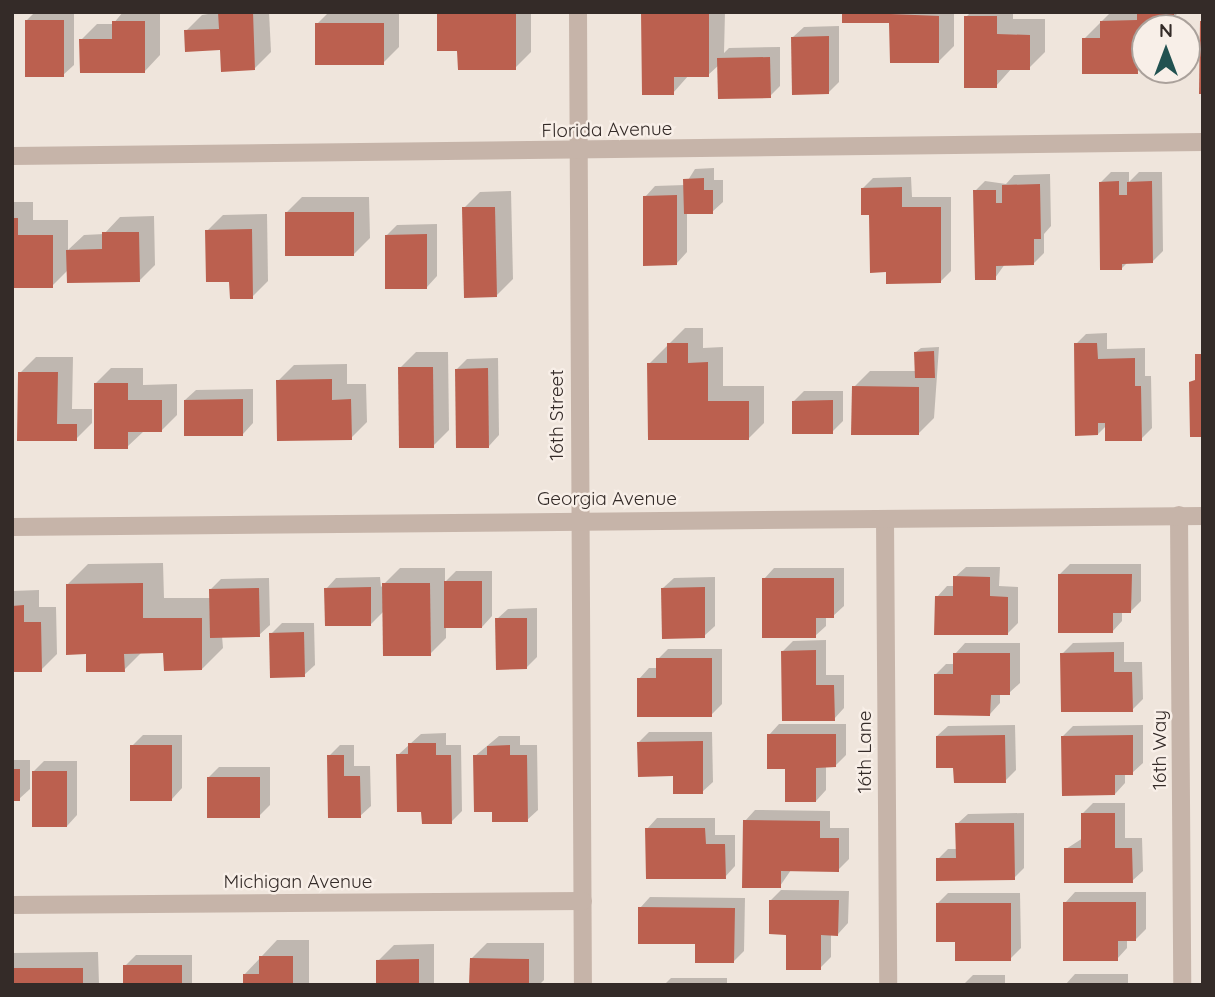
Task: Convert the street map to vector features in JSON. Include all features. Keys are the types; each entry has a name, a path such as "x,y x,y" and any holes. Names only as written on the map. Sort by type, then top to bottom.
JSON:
{"street":[{"name":"16th Street","path":"578,12 583,985"},
{"name":"Florida Avenue","path":"12,156 1203,142"},
{"name":"16th Way","path":"1180,515 1182,985"},
{"name":"Georgia Avenue","path":"12,527 1203,516"},
{"name":"16th Lane","path":"886,520 888,985"},
{"name":"Michigan Avenue","path":"12,905 583,901"}],"building":[{"path":"218,12 253,12 255,70 221,72 220,50 185,52 184,30 219,29"},
{"path":"516,12 516,70 458,70 457,51 437,51 437,13"},
{"path":"641,12 709,12 709,77 674,77 674,95 642,95"},
{"path":"842,12 939,16 939,63 890,63 889,23 842,23"},
{"path":"1137,12 1174,12 1174,14"},
{"path":"964,16 997,16 997,34 1030,35 1030,70 997,70 997,88 964,88"},
{"path":"25,20 64,20 64,77 25,77"},
{"path":"1131,20 1131,74 1082,74 1082,38 1100,38 1100,21"},
{"path":"112,21 145,21 145,73 80,73 79,39 112,39"},
{"path":"1201,21 1203,21 1203,94 1199,94"},
{"path":"315,23 384,23 384,65 315,65"},
{"path":"829,36 829,94 792,95 791,37"},
{"path":"770,57 771,98 718,99 717,58"},
{"path":"704,178 704,190 713,190 713,214 684,214 683,179"},
{"path":"1119,181 1119,195 1127,195 1127,182 1152,181 1153,263 1122,264 1122,270 1100,270 1099,182"},
{"path":"1040,184 1041,239 1034,239 1034,265 996,266 996,280 975,280 973,190 996,190 996,203 1002,203 1002,185"},
{"path":"902,187 902,207 941,207 941,283 886,284 886,272 870,273 869,215 861,215 861,188"},
{"path":"677,195 677,265 643,266 643,196"},
{"path":"462,207 495,207 497,297 464,298"},
{"path":"285,212 354,212 354,256 285,256"},
{"path":"12,218 18,218 18,235 53,235 53,288 12,288"},
{"path":"252,229 253,299 230,299 229,282 206,282 205,230"},
{"path":"102,232 139,232 140,282 67,283 66,250 102,249"},
{"path":"427,234 427,289 385,289 385,235"},
{"path":"667,343 688,343 688,363 708,362 708,401 749,401 749,440 648,440 647,363 667,363"},
{"path":"1074,343 1097,343 1098,359 1135,358 1135,386 1141,386 1142,441 1105,441 1105,423 1098,423 1098,435 1075,436"},
{"path":"934,351 935,378 915,378 914,352"},
{"path":"1195,354 1203,354 1203,437 1190,437 1189,382 1195,380"},
{"path":"398,367 433,367 434,448 399,448"},
{"path":"488,368 489,448 456,448 455,369"},
{"path":"18,372 58,372 57,424 77,424 77,441 17,441"},
{"path":"332,379 332,400 351,399 352,440 277,441 276,380"},
{"path":"94,383 128,383 128,400 162,400 162,432 128,432 128,449 94,449"},
{"path":"852,386 919,387 919,435 851,435"},
{"path":"243,399 243,436 184,436 184,400"},
{"path":"833,400 833,434 792,434 792,401"},
{"path":"1058,574 1132,574 1131,613 1113,613 1113,633 1058,633"},
{"path":"953,576 990,577 990,596 1008,597 1008,635 934,635 935,596 953,596"},
{"path":"762,578 834,578 834,618 816,618 816,638 762,638"},
{"path":"444,581 482,581 482,628 444,628"},
{"path":"143,583 143,618 202,618 202,670 164,671 163,653 124,654 125,672 86,672 86,654 66,655 66,584"},
{"path":"382,583 430,583 431,656 383,656"},
{"path":"371,587 371,626 325,626 324,588"},
{"path":"705,587 705,638 662,639 661,588"},
{"path":"259,588 260,637 210,638 209,589"},
{"path":"24,605 24,622 41,622 42,672 12,672 12,606"},
{"path":"495,618 527,618 527,669 496,670"},
{"path":"304,632 305,677 270,678 269,633"},
{"path":"816,650 816,685 834,685 835,721 782,721 781,651"},
{"path":"1114,652 1114,672 1132,672 1133,712 1061,712 1060,653"},
{"path":"953,653 1010,653 1010,695 991,695 990,716 934,715 934,674 953,674"},
{"path":"656,658 712,658 712,717 637,717 637,678 656,678"},
{"path":"767,734 836,734 836,767 816,768 816,802 785,802 785,769 767,769"},
{"path":"1005,735 1006,783 954,783 953,768 936,768 936,736"},
{"path":"1133,735 1133,775 1115,775 1115,795 1062,796 1061,736"},
{"path":"703,741 703,794 673,794 673,776 638,777 637,742"},
{"path":"408,743 436,743 436,755 451,755 452,824 422,824 421,812 397,812 396,754 408,754"},
{"path":"130,745 172,745 172,801 130,801"},
{"path":"510,745 510,755 527,755 528,822 492,822 492,812 474,812 473,755 487,755 487,746"},
{"path":"327,755 344,755 344,776 360,776 361,818 328,818"},
{"path":"12,769 20,769 20,801 12,801"},
{"path":"32,771 67,771 67,827 32,827"},
{"path":"207,777 260,777 260,818 207,818"},
{"path":"1081,813 1115,813 1115,848 1132,848 1133,883 1064,883 1064,848 1081,848"},
{"path":"743,820 820,821 820,838 839,838 839,872 781,871 781,888 742,888"},
{"path":"955,823 1014,823 1015,880 936,881 936,858 956,858"},
{"path":"645,828 705,828 706,844 725,844 726,879 646,879"},
{"path":"769,900 839,900 838,936 821,935 821,970 786,970 786,935 769,934"},
{"path":"1063,902 1136,902 1136,941 1118,941 1118,961 1063,961"},
{"path":"936,903 1011,903 1011,961 955,961 955,942 936,942"},
{"path":"638,907 735,908 734,963 695,963 695,944 638,944"},
{"path":"259,956 293,956 293,985 243,985 243,974 259,974"},
{"path":"470,958 529,959 529,985 469,985"},
{"path":"419,959 419,985 376,985 376,960"},
{"path":"123,965 182,965 182,985 123,985"},
{"path":"12,968 83,968 83,985 12,985"}]}
